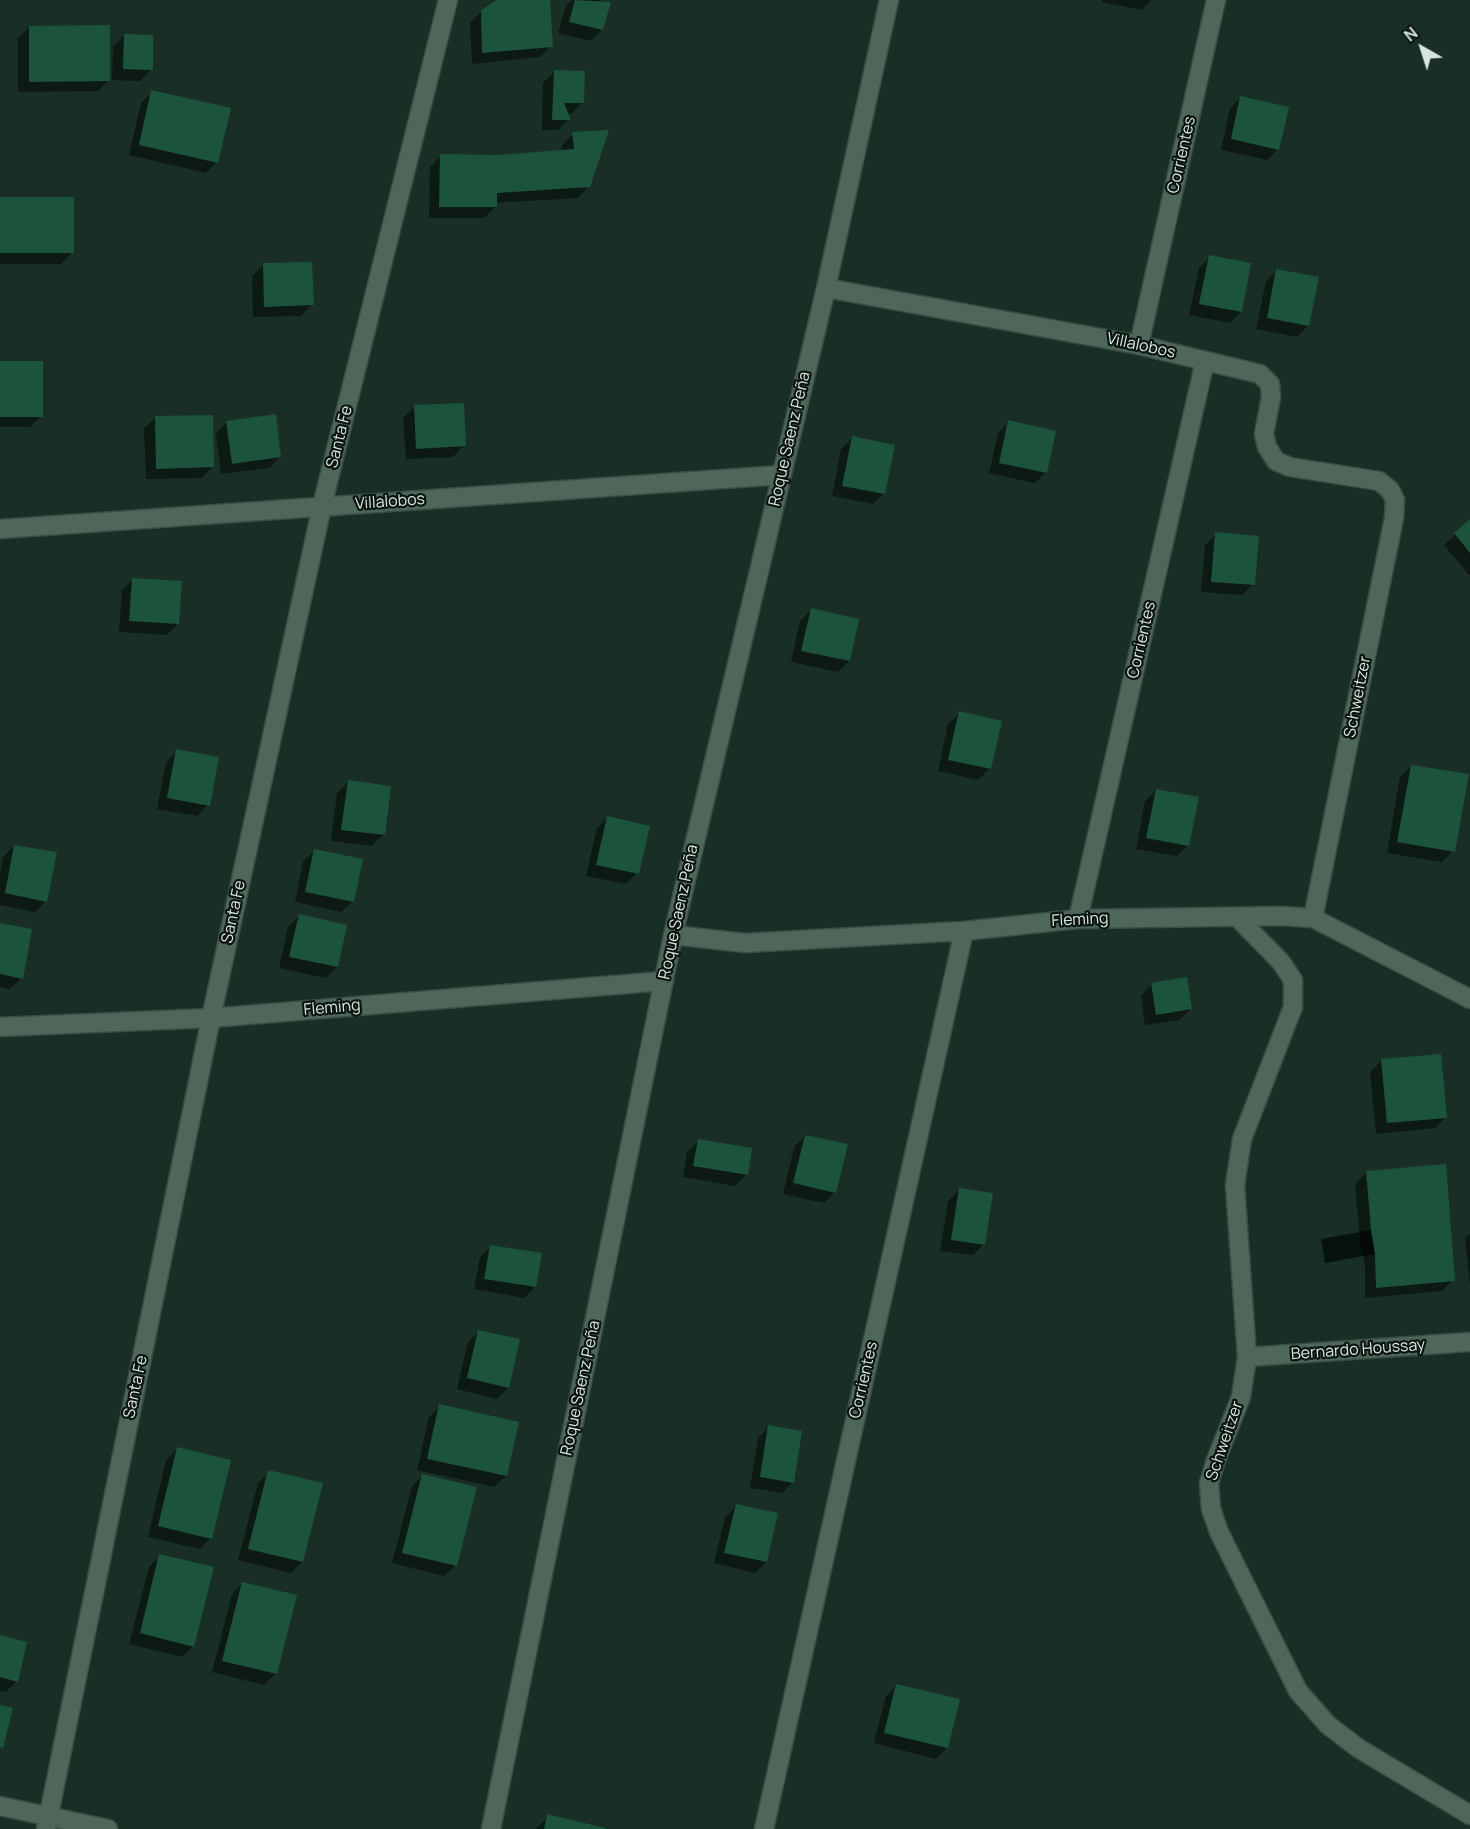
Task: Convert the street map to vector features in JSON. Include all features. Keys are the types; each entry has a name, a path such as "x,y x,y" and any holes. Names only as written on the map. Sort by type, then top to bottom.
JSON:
{"street":[{"name":"Santa Fe","path":"47,1823 211,1018 322,506 448,0"},
{"name":"Roque Saenz Peña","path":"491,1829 673,935 826,288 889,0"},
{"name":"Corrientes","path":"1139,345 1216,0"},
{"name":"Villalobos","path":"826,288 1139,345 1260,374 1270,384 1271,397 1264,434 1267,447 1276,460 1290,467 1379,480"},
{"name":"Corrientes","path":"1078,919 1205,361"},
{"name":"Villalobos","path":"0,529 781,474"},
{"name":"Schweitzer","path":"1313,918 1394,518 1395,500 1390,490 1379,480"},
{"name":"Schweitzer","path":"1237,916 1281,962 1293,980 1293,1007 1242,1139 1235,1185 1247,1358 1241,1397 1209,1483 1211,1509 1219,1532 1298,1691 1328,1725 1358,1748 1470,1815"},
{"name":"Fleming","path":"673,935 745,943 964,932 1078,919 1237,916 1313,918 1470,999"},
{"name":"Corrientes","path":"764,1829 964,932"},
{"name":"Fleming","path":"0,1027 211,1018 664,981"},
{"name":"Bernardo Houssay","path":"1247,1358 1470,1342"},
{"path":"0,1806 47,1823 108,1829"}],"shaded area":[{"path":"1371,1230 1375,1254 1325,1263 1321,1239"}],"building":[{"path":"497,0 550,0 553,47 482,53 481,10"},
{"path":"575,0 611,2 603,30 569,22"},
{"path":"110,25 110,81 29,82 29,26"},
{"path":"124,34 153,35 153,70 123,69"},
{"path":"554,70 585,71 584,103 564,103 571,120 552,120"},
{"path":"151,90 231,108 218,163 139,145"},
{"path":"1240,96 1289,107 1279,150 1231,139"},
{"path":"609,130 590,187 497,193 497,207 439,207 440,154 498,155 574,149 572,132"},
{"path":"0,197 74,197 74,253 0,253"},
{"path":"1209,255 1251,263 1242,312 1199,304"},
{"path":"312,262 314,305 264,307 263,263"},
{"path":"1276,269 1319,277 1309,326 1267,318"},
{"path":"0,361 43,361 43,417 0,417"},
{"path":"464,403 466,446 416,449 414,405"},
{"path":"276,414 281,457 232,464 226,421"},
{"path":"213,415 214,467 156,469 155,416"},
{"path":"1008,420 1056,431 1047,473 999,463"},
{"path":"852,436 895,445 885,494 842,486"},
{"path":"1470,519 1470,553 1454,533"},
{"path":"1215,532 1259,536 1255,585 1211,582"},
{"path":"132,578 182,581 179,624 129,621"},
{"path":"811,608 859,619 850,661 801,651"},
{"path":"959,711 1002,721 991,769 948,760"},
{"path":"176,749 219,757 210,806 167,798"},
{"path":"1411,765 1469,774 1455,852 1397,842"},
{"path":"348,780 391,786 385,835 341,830"},
{"path":"1156,789 1199,797 1189,846 1146,838"},
{"path":"607,816 650,826 639,874 596,865"},
{"path":"14,845 57,852 47,902 5,893"},
{"path":"314,849 363,859 354,902 305,892"},
{"path":"299,914 347,925 338,967 289,957"},
{"path":"0,923 32,929 23,979 0,974"},
{"path":"1187,977 1192,1009 1156,1015 1151,983"},
{"path":"1441,1054 1447,1118 1387,1123 1381,1059"},
{"path":"805,1135 848,1144 836,1193 793,1183"},
{"path":"698,1139 752,1148 748,1175 693,1166"},
{"path":"1446,1164 1455,1281 1376,1288 1375,1254 1366,1171"},
{"path":"959,1188 993,1193 985,1245 951,1240"},
{"path":"490,1245 542,1253 536,1287 484,1279"},
{"path":"478,1330 520,1339 509,1388 467,1378"},
{"path":"439,1404 519,1422 507,1476 427,1459"},
{"path":"768,1425 802,1431 794,1483 760,1477"},
{"path":"177,1447 231,1460 212,1539 158,1526"},
{"path":"268,1470 323,1483 303,1562 248,1549"},
{"path":"422,1474 477,1487 457,1566 402,1553"},
{"path":"736,1504 778,1513 767,1562 724,1553"},
{"path":"159,1554 214,1567 194,1647 140,1633"},
{"path":"242,1582 297,1595 277,1674 222,1661"},
{"path":"0,1635 27,1642 18,1682 0,1677"},
{"path":"896,1684 960,1699 948,1748 884,1733"},
{"path":"0,1705 13,1708 3,1748 0,1747"},
{"path":"547,1814 605,1828 605,1829 544,1829"}]}
